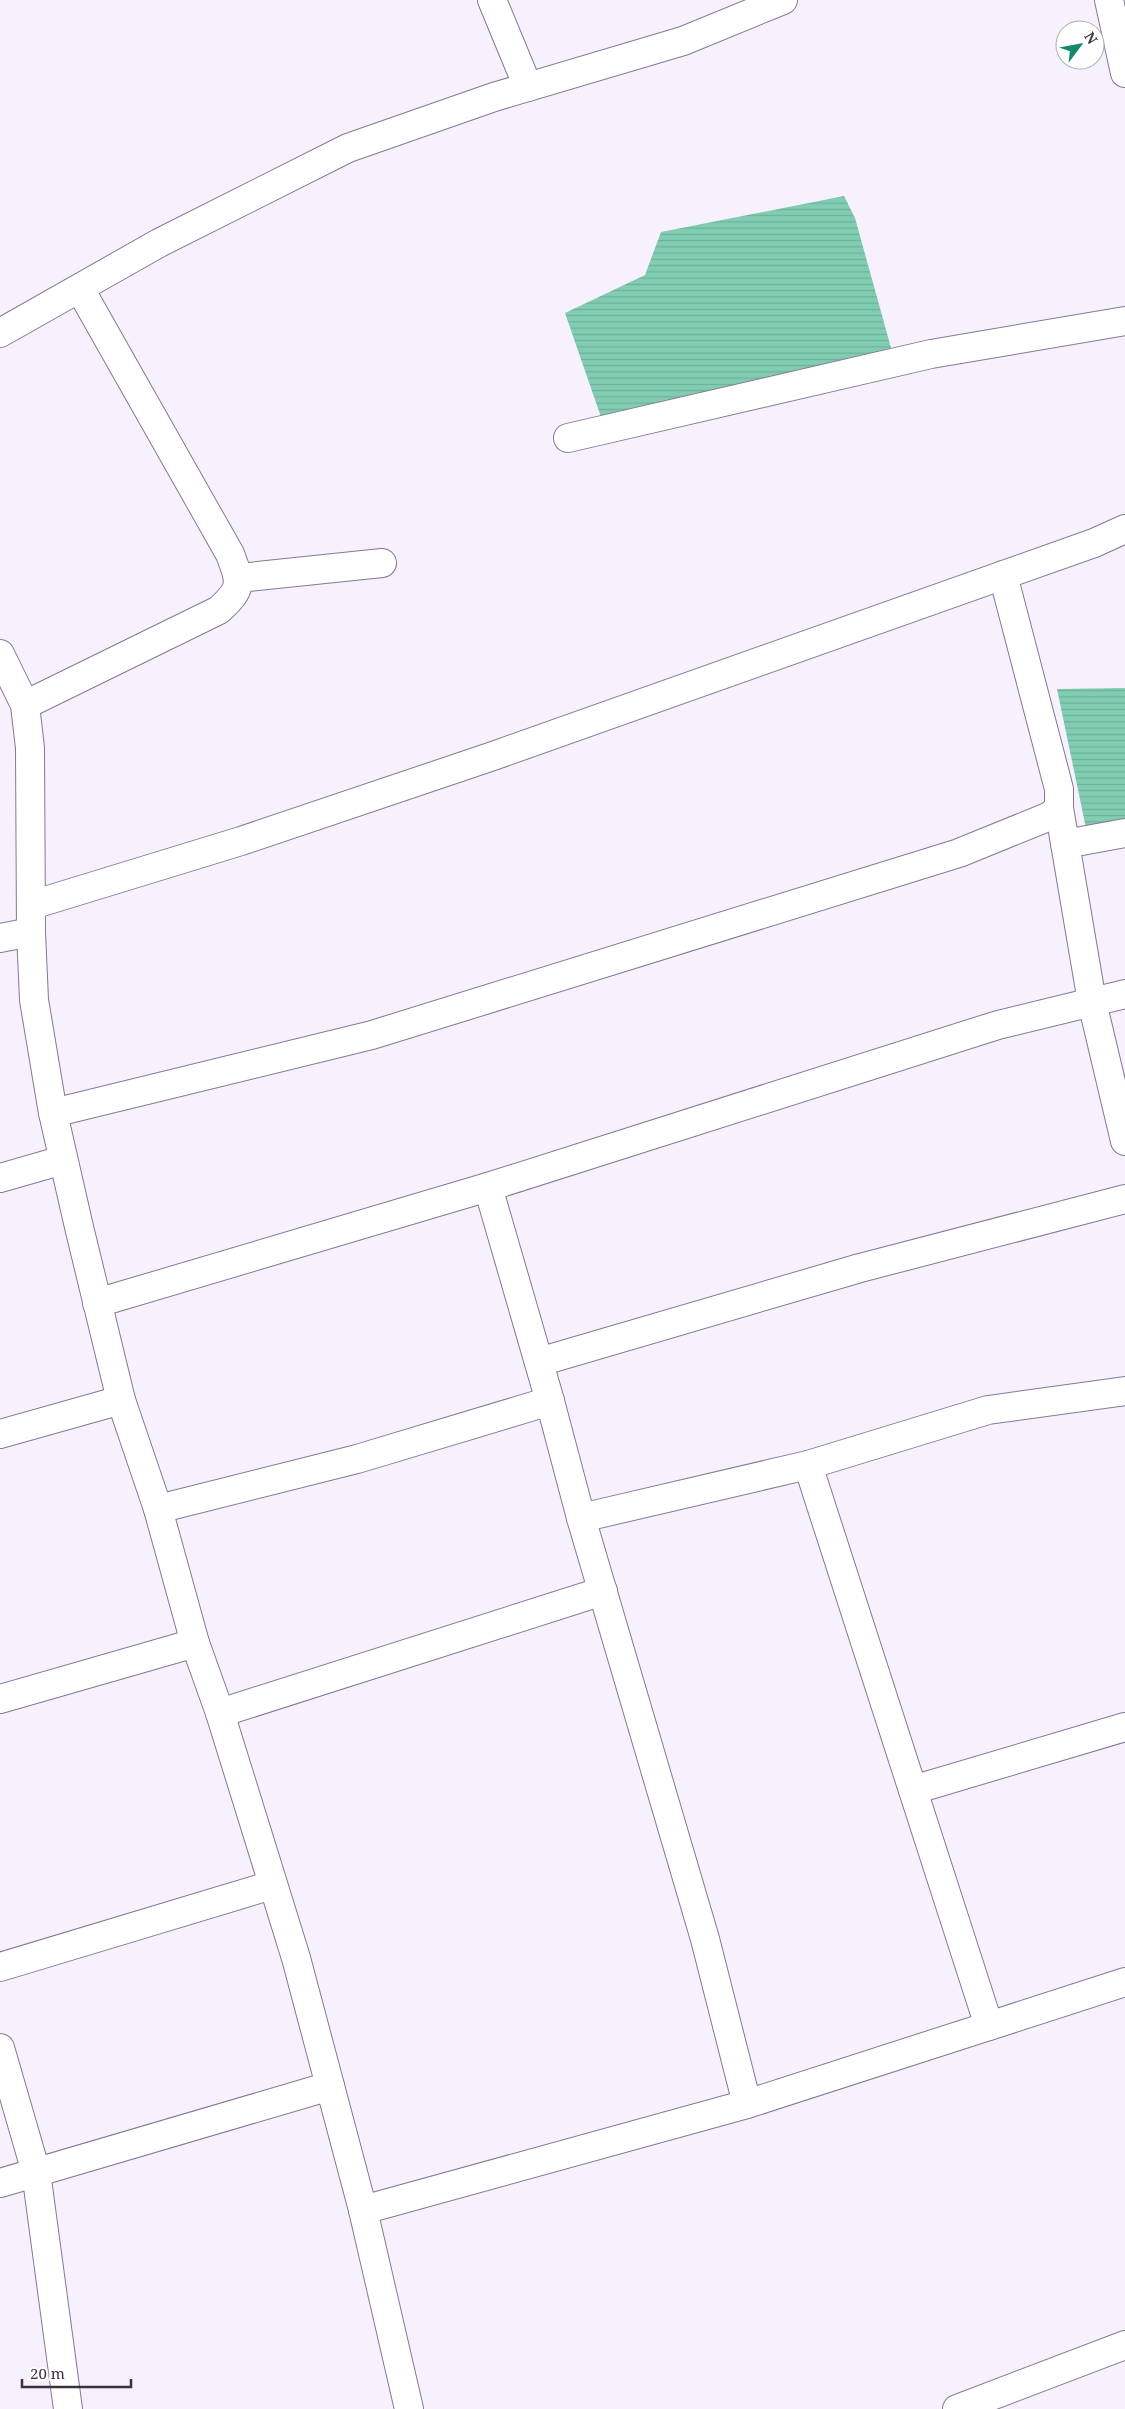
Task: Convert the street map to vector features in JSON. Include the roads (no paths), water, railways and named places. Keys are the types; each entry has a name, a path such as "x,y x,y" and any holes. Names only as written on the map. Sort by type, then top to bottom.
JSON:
{"street":[{"path":"492,0 528,87"},
{"path":"0,334 159,243 348,148 528,87 683,41 783,0"},
{"path":"1109,0 1125,73"},
{"path":"24,705 219,610 234,596 239,578 230,554 80,289"},
{"path":"568,438 931,354 1125,321"},
{"path":"32,905 241,841 465,765 1094,543 1125,529"},
{"path":"239,578 382,563"},
{"path":"1003,575 1059,789 1059,808 1092,1002 1125,1141"},
{"path":"0,654 24,705 30,748 31,932 34,1000 63,1160 121,1400 158,1509 195,1644 220,1713 296,1958 363,2210 409,2409"},
{"path":"53,1113 382,1032 959,853 1050,816 1059,808"},
{"path":"1065,844 1125,832"},
{"path":"0,938 31,932"},
{"path":"97,1303 488,1187 988,1028 1125,994"},
{"path":"0,1178 63,1160"},
{"path":"488,1187 550,1401 581,1518 705,1939 747,2104"},
{"path":"539,1362 860,1268 1125,1199"},
{"path":"581,1518 808,1465 988,1410 1125,1391"},
{"path":"0,1434 121,1400"},
{"path":"158,1509 357,1459 550,1401"},
{"path":"808,1465 990,2026"},
{"path":"220,1713 603,1591"},
{"path":"0,1699 195,1644"},
{"path":"913,1790 1125,1726"},
{"path":"0,1967 272,1885"},
{"path":"363,2210 747,2104 1125,1982"},
{"path":"0,2048 36,2172 68,2409"},
{"path":"0,2184 330,2086"},
{"path":"956,2409 1125,2345"}]}
